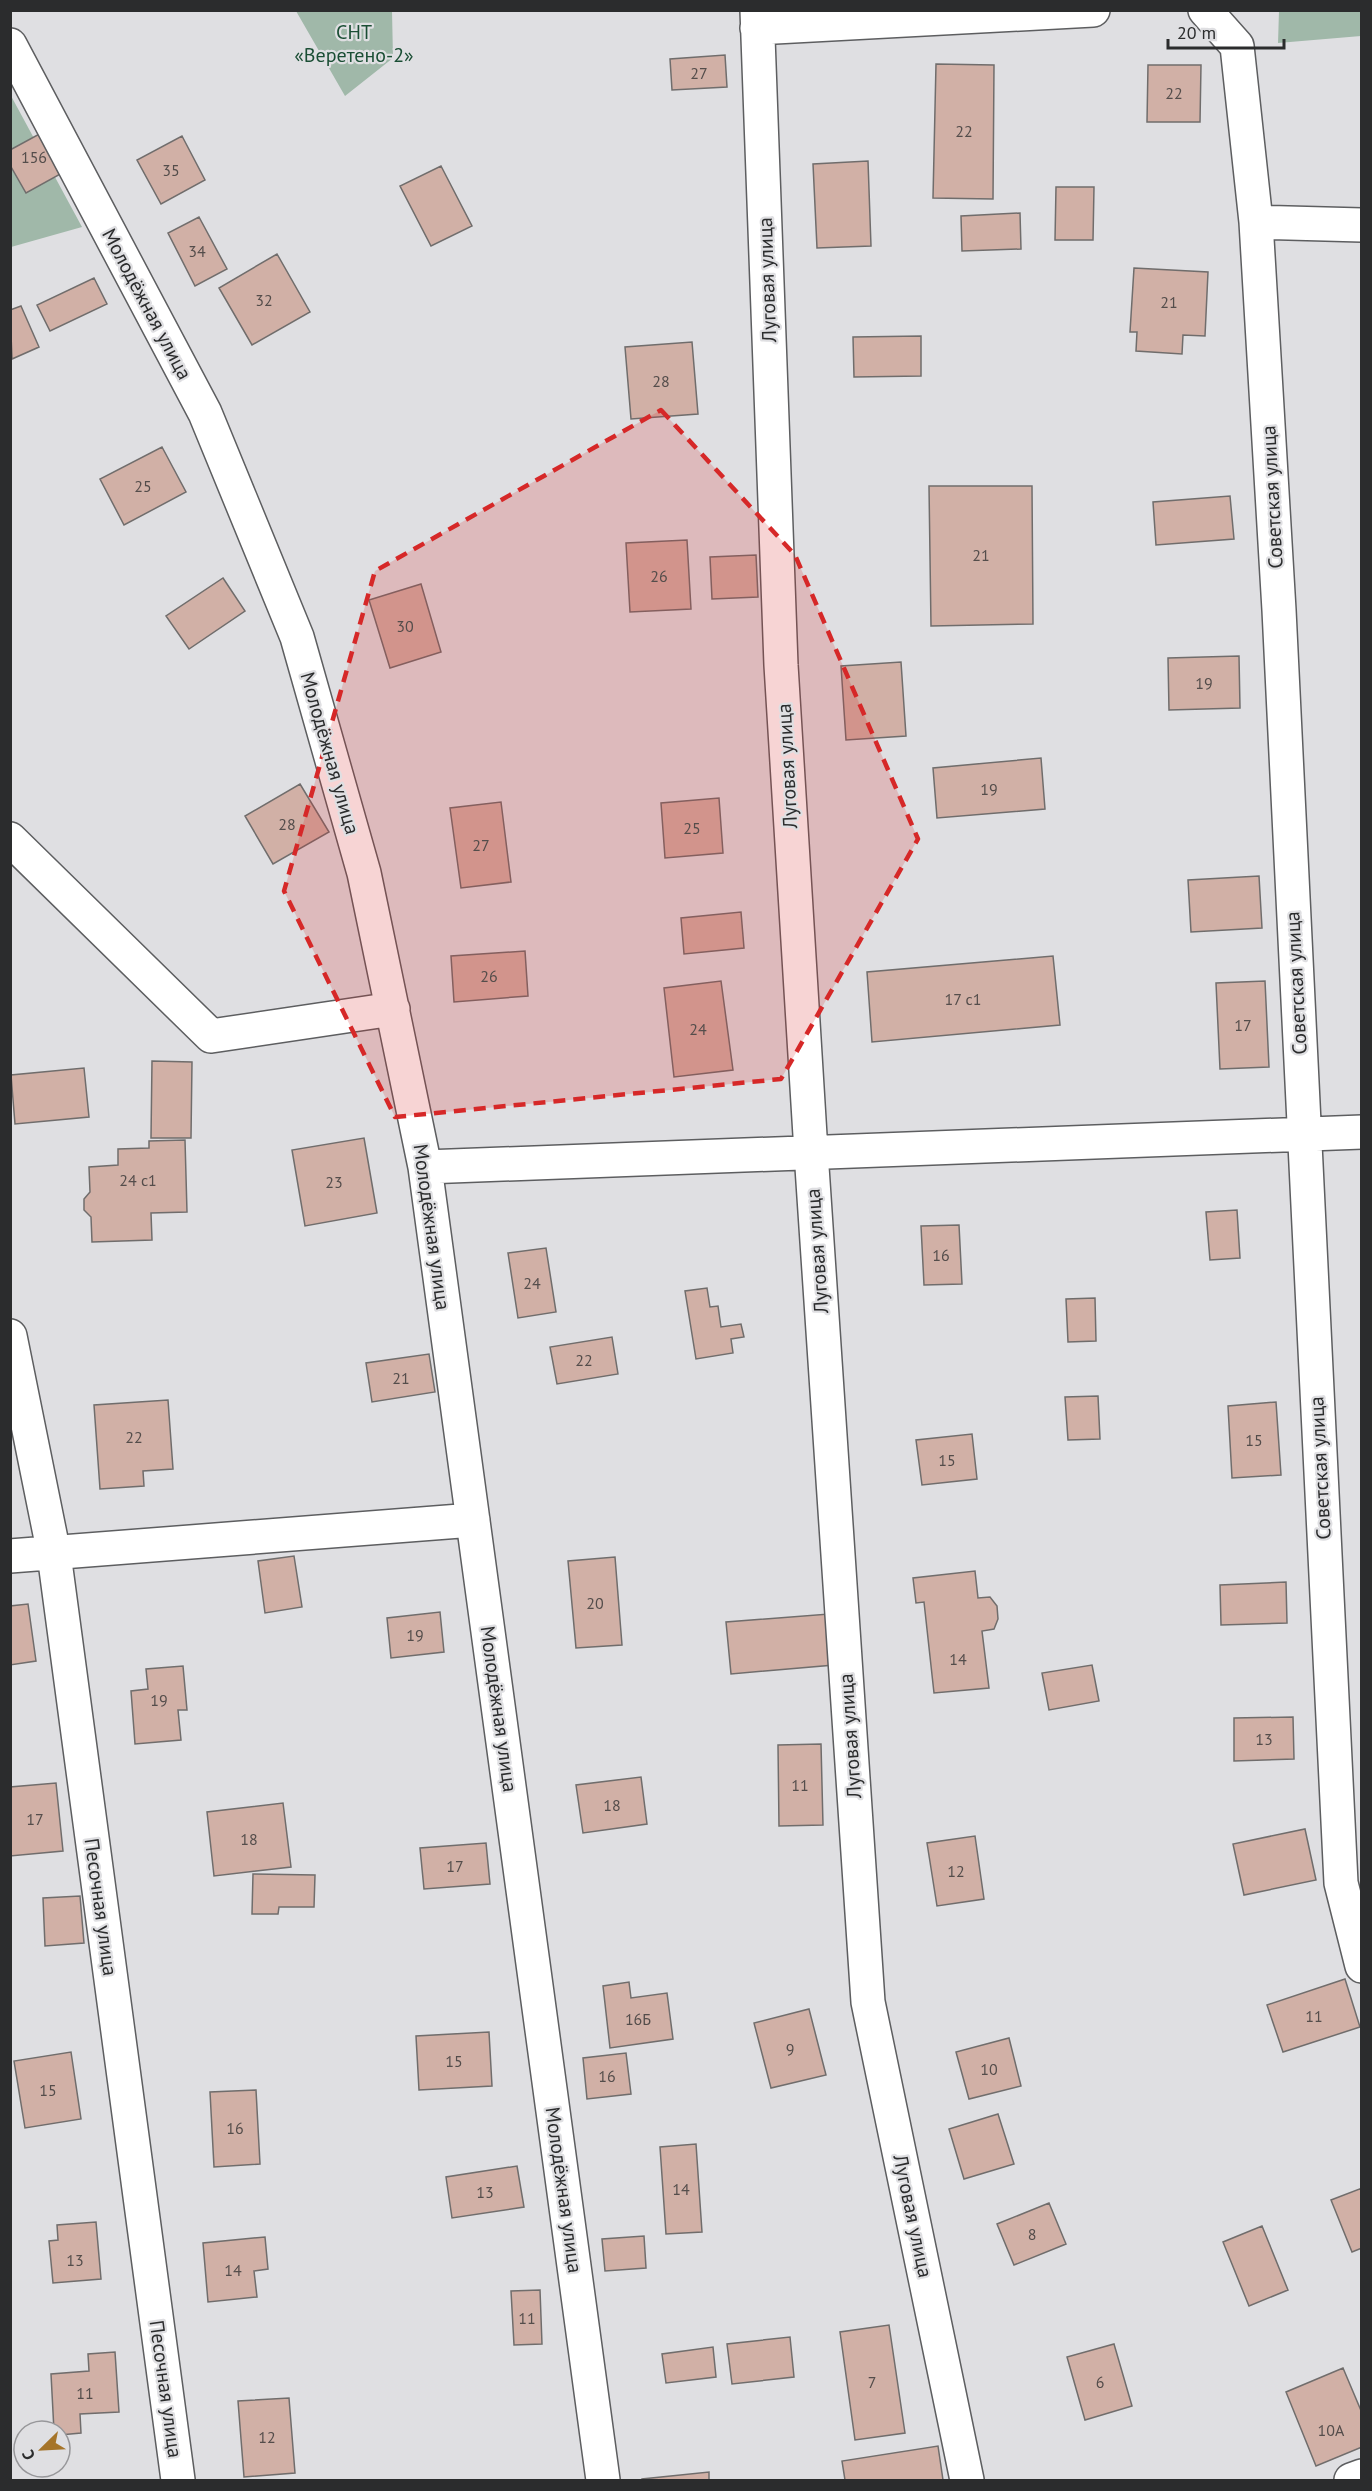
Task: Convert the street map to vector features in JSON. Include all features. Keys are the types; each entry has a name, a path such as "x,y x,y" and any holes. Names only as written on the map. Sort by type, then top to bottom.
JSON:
{"street":[{"path":"757,19 1093,10"},
{"name":"Советская улица","path":"1205,10 1237,46 1256,222 1279,610 1341,1882 1362,1966"},
{"name":"Луговая улица","path":"757,19 781,665 810,1152 868,2002 967,2481"},
{"name":"Молодёжная улица","path":"10,45 205,413 297,637 363,873 425,1167 603,2481"},
{"path":"1256,222 1362,225"},
{"path":"10,839 211,1036 393,1009"},
{"path":"425,1167 1362,1132"},
{"name":"Песочная улица","path":"10,1336 54,1554 178,2481"},
{"path":"10,1556 473,1520"},
{"path":"1351,2481 1362,2476"}],"highlighted area":[{"path":"661,410 795,555 918,839 781,1079 395,1117 284,891 375,571"}],"green space":[{"name":"СНТ «Веретено-2»","path":"296,11 392,11 393,58 345,96"},
{"path":"1279,11 1361,11 1361,36 1278,43"},
{"path":"10,94 82,227 11,247 10,247"}],"building":[{"path":"725,55 727,87 672,90 670,59"},
{"path":"936,64 994,65 993,199 933,198"},
{"path":"1148,65 1201,65 1200,122 1147,122"},
{"path":"43,132 64,172 26,193 10,165 10,150"},
{"path":"182,136 205,180 161,204 137,160"},
{"path":"868,161 871,246 817,248 813,164"},
{"path":"441,166 472,226 431,246 400,186"},
{"path":"1056,187 1094,187 1093,240 1055,240"},
{"path":"1020,213 1021,249 962,251 961,216"},
{"path":"199,217 227,269 195,286 168,233"},
{"path":"277,254 310,312 252,345 219,288"},
{"path":"1134,268 1208,272 1205,336 1183,335 1182,354 1136,351 1137,332 1130,332"},
{"path":"94,278 107,304 50,331 37,305"},
{"path":"21,306 39,347 12,359 10,310"},
{"path":"921,336 921,376 854,377 853,337"},
{"path":"692,342 698,414 631,419 625,347"},
{"path":"162,447 186,492 124,525 100,479"},
{"path":"929,486 1032,486 1033,624 931,626"},
{"path":"1230,496 1234,539 1156,545 1153,502"},
{"path":"687,540 691,609 630,612 626,543"},
{"path":"756,555 758,597 712,599 710,557"},
{"path":"223,578 245,611 189,649 166,616"},
{"path":"421,584 441,652 390,668 369,600"},
{"path":"1239,656 1240,708 1169,710 1168,658"},
{"path":"901,662 906,736 846,740 841,666"},
{"path":"1041,758 1045,809 937,818 933,768"},
{"path":"300,784 329,832 273,864 245,816"},
{"path":"719,798 723,853 665,858 661,803"},
{"path":"501,802 511,882 461,888 450,808"},
{"path":"1259,876 1262,928 1191,932 1188,880"},
{"path":"741,912 744,948 684,954 681,918"},
{"path":"525,951 528,996 454,1002 451,956"},
{"path":"1053,956 1060,1025 872,1042 867,972"},
{"path":"721,981 733,1070 674,1077 664,988"},
{"path":"1265,981 1269,1067 1220,1069 1216,983"},
{"path":"152,1061 192,1062 191,1138 151,1138"},
{"path":"84,1068 89,1117 15,1124 11,1075"},
{"path":"364,1138 377,1213 305,1226 292,1150"},
{"path":"185,1140 187,1212 151,1213 152,1240 92,1242 91,1217 84,1210 84,1199 90,1192 89,1167 118,1165 118,1149 149,1148 149,1141"},
{"path":"1237,1210 1240,1258 1210,1260 1206,1212"},
{"path":"959,1225 962,1284 924,1285 921,1226"},
{"path":"546,1248 556,1312 518,1318 508,1253"},
{"path":"707,1288 710,1307 718,1306 721,1327 741,1324 744,1337 731,1339 733,1353 696,1359 685,1291"},
{"path":"1095,1298 1096,1341 1068,1342 1066,1299"},
{"path":"612,1337 618,1374 557,1384 550,1347"},
{"path":"429,1354 435,1392 372,1402 366,1363"},
{"path":"1098,1396 1100,1439 1068,1440 1065,1397"},
{"path":"168,1400 173,1469 143,1471 144,1486 100,1489 94,1405"},
{"path":"1276,1402 1281,1475 1232,1478 1228,1406"},
{"path":"972,1434 977,1479 922,1485 916,1440"},
{"path":"294,1556 302,1607 265,1613 258,1561"},
{"path":"615,1557 622,1645 576,1648 568,1561"},
{"path":"975,1571 978,1598 990,1597 997,1606 998,1619 994,1629 982,1631 989,1688 934,1693 924,1602 916,1603 913,1578"},
{"path":"1286,1582 1287,1623 1221,1625 1220,1585"},
{"path":"28,1604 36,1661 10,1665 10,1606"},
{"path":"440,1612 444,1652 391,1658 387,1618"},
{"path":"829,1614 834,1665 731,1674 726,1622"},
{"path":"1092,1665 1099,1701 1049,1710 1042,1673"},
{"path":"183,1666 187,1710 178,1710 181,1740 135,1744 131,1691 148,1689 146,1669"},
{"path":"1293,1717 1294,1759 1234,1761 1234,1718"},
{"path":"821,1744 823,1825 779,1826 778,1745"},
{"path":"641,1777 647,1824 583,1833 576,1785"},
{"path":"56,1783 63,1851 10,1856 10,1787"},
{"path":"283,1803 291,1867 214,1876 207,1812"},
{"path":"1305,1829 1316,1880 1244,1895 1233,1844"},
{"path":"975,1836 984,1899 937,1906 927,1843"},
{"path":"486,1843 490,1884 424,1889 420,1848"},
{"path":"253,1874 315,1875 314,1907 279,1907 278,1914 252,1914"},
{"path":"80,1896 84,1943 45,1946 43,1898"},
{"path":"1345,1979 1360,2027 1283,2052 1267,2005"},
{"path":"629,1982 631,1998 667,1993 673,2039 610,2048 603,1986"},
{"path":"809,2009 826,2075 771,2088 754,2023"},
{"path":"489,2032 492,2086 419,2090 416,2036"},
{"path":"1009,2038 1021,2086 969,2099 956,2052"},
{"path":"71,2052 81,2119 25,2128 14,2061"},
{"path":"626,2053 631,2094 587,2099 583,2058"},
{"path":"256,2090 260,2164 214,2167 210,2092"},
{"path":"998,2114 1014,2164 964,2179 949,2129"},
{"path":"696,2144 702,2232 666,2234 660,2147"},
{"path":"517,2166 524,2207 452,2218 446,2177"},
{"path":"1362,2188 1362,2248 1352,2252 1331,2200"},
{"path":"1049,2203 1066,2244 1014,2265 997,2224"},
{"path":"96,2222 101,2279 53,2283 49,2241 58,2240 57,2225"},
{"path":"1262,2226 1288,2290 1249,2306 1223,2242"},
{"path":"644,2236 646,2268 605,2271 602,2239"},
{"path":"265,2237 268,2269 254,2271 257,2297 208,2302 203,2243"},
{"path":"540,2290 542,2344 514,2345 511,2291"},
{"path":"889,2325 905,2433 855,2440 840,2332"},
{"path":"790,2337 794,2377 732,2384 727,2344"},
{"path":"1114,2344 1132,2406 1085,2420 1067,2357"},
{"path":"713,2347 716,2377 666,2383 662,2354"},
{"path":"115,2352 119,2412 80,2414 81,2433 72,2434 72,2419 53,2419 51,2374 89,2371 88,2354"},
{"path":"1343,2368 1362,2413 1362,2447 1316,2466 1286,2392"},
{"path":"289,2398 295,2473 244,2477 238,2401"},
{"path":"938,2446 943,2480 845,2480 842,2461"},
{"path":"709,2472 709,2480 642,2480 642,2479"}]}
